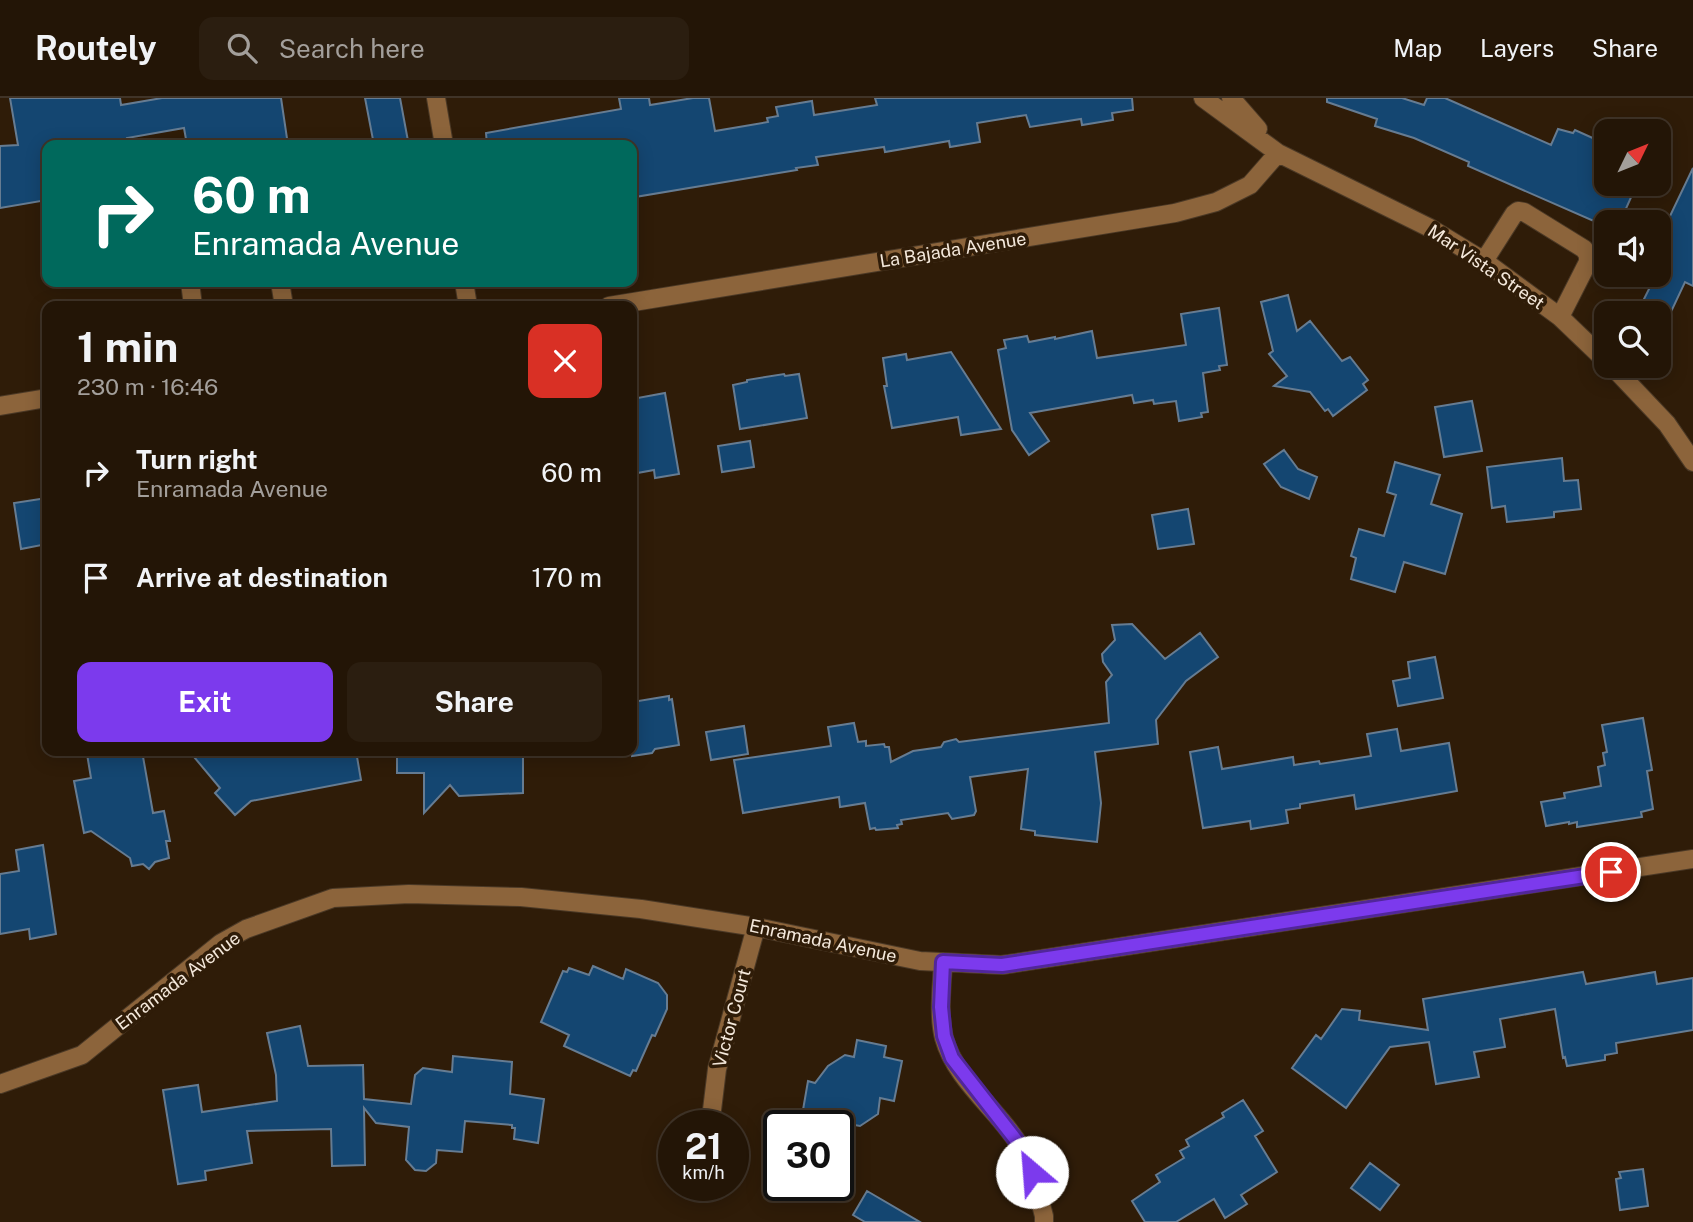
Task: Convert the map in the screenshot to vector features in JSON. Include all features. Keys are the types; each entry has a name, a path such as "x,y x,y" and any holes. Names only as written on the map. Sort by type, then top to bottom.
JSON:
{"street":[{"path":"436,98 443,140"},
{"name":"Mar Vista Street","path":"1203,98 1278,153 1430,228 1483,261 1560,317 1594,349"},
{"name":"Mar Vista Street","path":"1231,98 1278,153"},
{"name":"La Bajada Avenue","path":"637,301 1175,213 1216,202 1250,185 1278,153"},
{"path":"1483,261 1518,211 1524,212 1584,249 1588,262 1560,317"},
{"path":"1623,378 1667,424 1693,462"},
{"path":"0,406 42,399"},
{"name":"Enramada Avenue","path":"0,1084 82,1055 221,943 246,929 333,898 409,894 521,897 641,909 756,927 920,961 1002,965 1693,859"},
{"name":"Victor Court","path":"712,1110 717,1069 756,927"},
{"path":"943,962 941,1007 944,1036 952,1058 1027,1157 1045,1216 1044,1222"}],"building":[{"path":"10,98 120,98 121,105 162,98 281,98 287,140 186,140 184,128 127,140 42,140 42,201 0,208 0,146 18,145"},
{"path":"365,98 400,98 408,140 373,140"},
{"path":"619,98 649,98 650,105 709,98 715,131 768,122 767,118 778,116 776,107 812,101 814,115 877,105 875,98 1132,98 1133,110 1112,113 1113,120 1082,125 1081,119 1030,127 1026,115 977,123 980,142 950,147 949,141 885,152 884,147 816,157 818,165 796,168 797,170 637,197 637,140 487,140 486,133 621,109"},
{"path":"1327,98 1402,98 1424,105 1427,98 1445,98 1551,145 1558,129 1573,133 1575,130 1594,139 1594,196 1632,196 1625,210 1594,210 1594,221 1468,166 1469,162 1414,138 1375,126 1377,119 1327,102"},
{"path":"1693,168 1693,286 1685,282 1671,312 1671,301 1643,301 1650,287 1671,287 1671,214"},
{"path":"1288,295 1297,331 1310,321 1342,361 1350,357 1368,380 1363,384 1367,390 1333,416 1328,409 1325,411 1310,392 1274,386 1287,376 1269,354 1273,351 1261,302"},
{"path":"1219,308 1227,365 1219,366 1220,370 1203,373 1208,412 1201,413 1202,417 1179,421 1176,401 1134,403 1132,395 1030,413 1049,441 1029,455 1012,430 998,350 1006,348 1004,340 1027,336 1029,342 1092,331 1097,358 1186,345 1181,314"},
{"path":"951,352 1001,429 961,435 958,417 892,428 884,386 887,386 883,358 906,354 907,360"},
{"path":"784,374 799,374 807,418 740,429 733,385"},
{"path":"665,393 679,474 655,478 654,470 637,473 637,398"},
{"path":"1472,401 1482,451 1444,457 1435,407"},
{"path":"750,441 754,467 722,472 718,446"},
{"path":"1284,450 1298,469 1317,477 1309,499 1281,487 1264,464"},
{"path":"1562,458 1564,481 1578,480 1581,509 1554,512 1554,517 1507,522 1505,506 1492,508 1487,467"},
{"path":"1395,462 1440,475 1431,504 1462,514 1445,574 1404,562 1395,592 1351,579 1356,558 1351,556 1359,529 1384,536 1396,495 1387,492"},
{"path":"42,499 42,545 21,549 14,503"},
{"path":"1188,509 1194,544 1158,549 1152,515"},
{"path":"1132,624 1165,659 1200,633 1218,657 1186,681 1156,720 1158,744 1095,752 1101,803 1097,842 1035,835 1035,831 1021,829 1028,769 970,777 976,811 974,815 952,819 948,813 901,820 902,824 897,825 898,828 870,829 865,803 840,807 839,797 743,813 734,760 831,746 828,727 854,723 858,742 866,741 866,746 884,744 889,747 891,762 913,751 941,747 944,742 956,739 959,742 1109,723 1106,682 1112,675 1103,662 1102,654 1115,640 1112,625"},
{"path":"1435,657 1443,698 1398,706 1393,681 1410,678 1408,662"},
{"path":"669,696 669,700 672,699 679,745 637,755 637,701"},
{"path":"1643,718 1652,770 1647,771 1653,809 1641,812 1642,817 1577,827 1577,822 1546,826 1541,802 1565,798 1564,793 1601,786 1598,767 1605,765 1603,753 1607,752 1602,725"},
{"path":"744,726 748,754 711,760 706,732"},
{"path":"1397,729 1401,751 1449,743 1457,791 1356,809 1354,795 1300,804 1300,808 1286,810 1288,823 1251,829 1250,821 1203,828 1190,752 1218,747 1222,769 1293,757 1294,765 1319,761 1320,764 1371,756 1367,734"},
{"path":"87,756 143,756 153,813 164,811 170,841 166,841 169,858 155,862 149,869 143,864 132,866 130,858 91,831 84,833 74,781 91,778"},
{"path":"193,756 357,756 361,780 251,801 235,815 215,793 220,788"},
{"path":"397,756 523,756 523,793 459,796 450,785 424,813 424,773 397,773"},
{"path":"43,845 56,934 30,939 29,929 0,934 0,874 19,871 16,850"},
{"path":"593,966 623,979 626,969 658,983 667,995 667,1009 655,1036 652,1035 636,1071 633,1070 630,1076 564,1046 569,1035 541,1022 563,971 567,972 569,968 589,975"},
{"path":"1583,972 1586,984 1655,972 1657,984 1693,978 1693,1030 1616,1043 1617,1053 1605,1055 1605,1060 1567,1066 1565,1057 1563,1058 1555,1009 1500,1019 1505,1047 1474,1052 1479,1077 1436,1084 1429,1042 1390,1047 1346,1108 1292,1068 1316,1035 1321,1039 1342,1009 1360,1011 1359,1020 1428,1030 1423,999"},
{"path":"300,1026 308,1066 363,1065 364,1099 411,1104 415,1075 423,1068 452,1072 453,1056 512,1062 510,1094 544,1099 538,1143 514,1139 515,1128 512,1128 512,1125 465,1121 462,1152 437,1150 436,1163 426,1171 415,1170 406,1160 409,1127 376,1123 364,1108 365,1165 332,1166 331,1129 247,1131 252,1163 205,1171 206,1180 178,1184 163,1090 198,1085 202,1112 277,1101 276,1075 267,1033"},
{"path":"857,1040 886,1046 884,1057 902,1061 894,1101 880,1098 878,1114 860,1126 854,1125 854,1110 803,1110 808,1081 815,1083 828,1066 845,1055 854,1057"},
{"path":"1243,1100 1263,1131 1255,1136 1277,1172 1241,1195 1247,1204 1225,1218 1214,1199 1176,1222 1145,1222 1132,1201 1160,1182 1156,1175 1184,1158 1180,1151 1189,1146 1186,1140 1224,1117 1222,1113"},
{"path":"1370,1163 1399,1185 1380,1210 1351,1188"},
{"path":"1643,1169 1648,1206 1620,1210 1616,1179 1621,1178 1619,1172"},
{"path":"867,1191 920,1222 865,1222 853,1215"}],"route":[{"path":"1032,1172 1027,1157 1016,1140 952,1058 944,1036 941,1007 943,962 1002,965 1611,872"}]}
